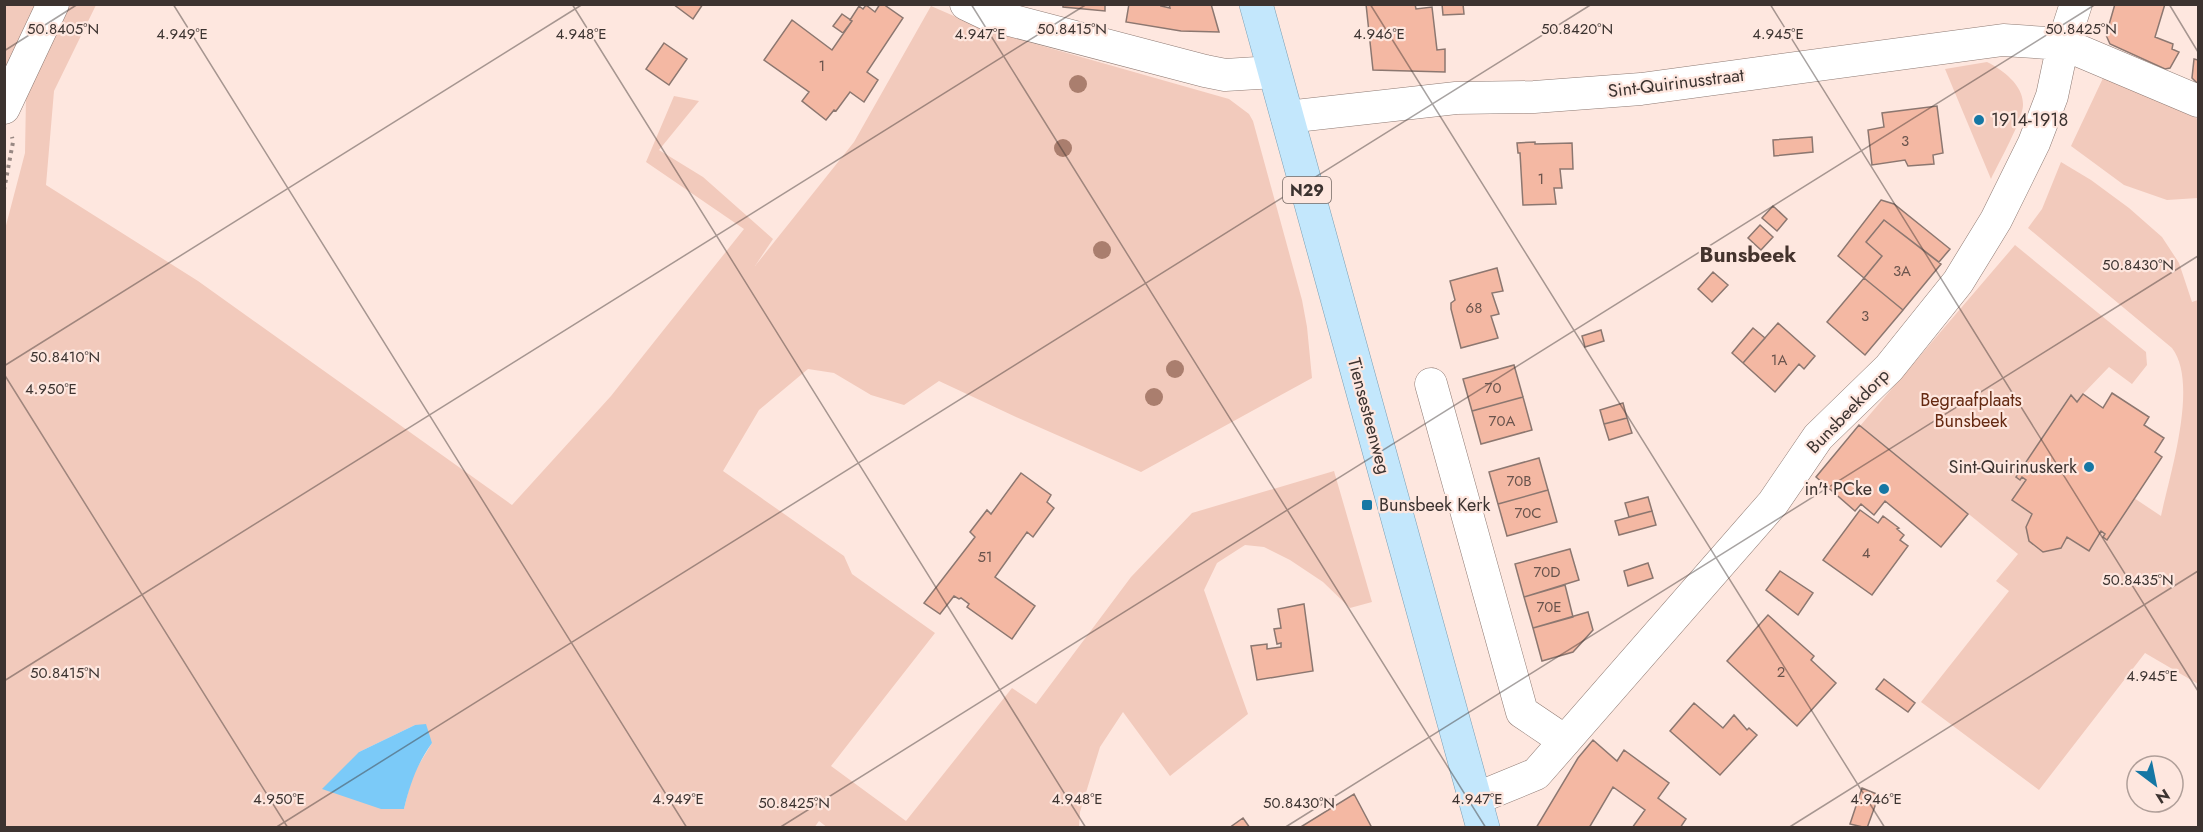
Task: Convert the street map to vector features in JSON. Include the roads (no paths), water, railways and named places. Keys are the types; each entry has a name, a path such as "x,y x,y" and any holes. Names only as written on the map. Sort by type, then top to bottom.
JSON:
{"main road":[{"name":"Tiensesteenweg","path":"1256,4 1479,813"}],"street":[{"path":"5,108 52,4"},
{"path":"966,4 987,15 1205,71 1225,75 1274,72"},
{"name":"Bunsbeekdorp","path":"1479,813 1536,774 1773,503 1818,437 1889,368 1958,282 1996,220 2034,143 2052,96 2063,44 2076,4"},
{"name":"Sint-Quirinusstraat","path":"1287,117 1456,98 1534,97 1641,89 2003,40 2063,44 2199,101"},
{"path":"1431,384 1522,712 1565,741"}],"water":[{"path":"426,724 432,743 415,774 404,809 381,809 322,789 359,752 415,725"}],"place":[{"name":"1914-1918","path":"1979,120"},
{"name":"Sint-Quirinuskerk","path":"2089,467"},
{"name":"in't PCke","path":"1884,489"},
{"name":"Bunsbeek Kerk","path":"1367,505"}],"district":[{"name":"Bunsbeek","path":"1748,255"}],"park label":[{"name":"Begraafplaats Bunsbeek","path":"1971,410"}]}
